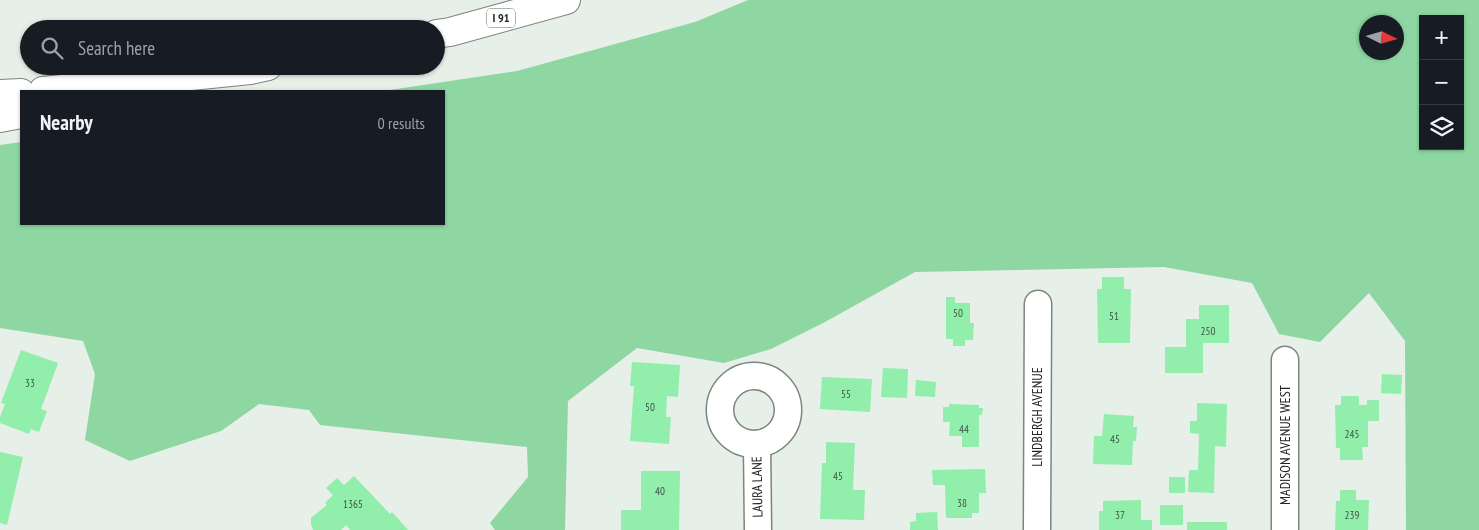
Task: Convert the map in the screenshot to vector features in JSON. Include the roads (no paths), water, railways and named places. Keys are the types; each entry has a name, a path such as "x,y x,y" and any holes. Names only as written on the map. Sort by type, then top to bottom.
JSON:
{"highway":[{"name":"I 91","path":"445,32 566,0"},
{"path":"52,90 193,75"},
{"path":"144,90 222,75"},
{"path":"0,94 20,92"},
{"path":"0,118 20,114"}],"street":[{"name":"LINDBERGH AVENUE","path":"1037,530 1038,304"},
{"name":"MADISON AVENUE WEST","path":"1284,360 1285,530"},
{"name":"LAURA LANE","path":"756,444 758,530"}]}
